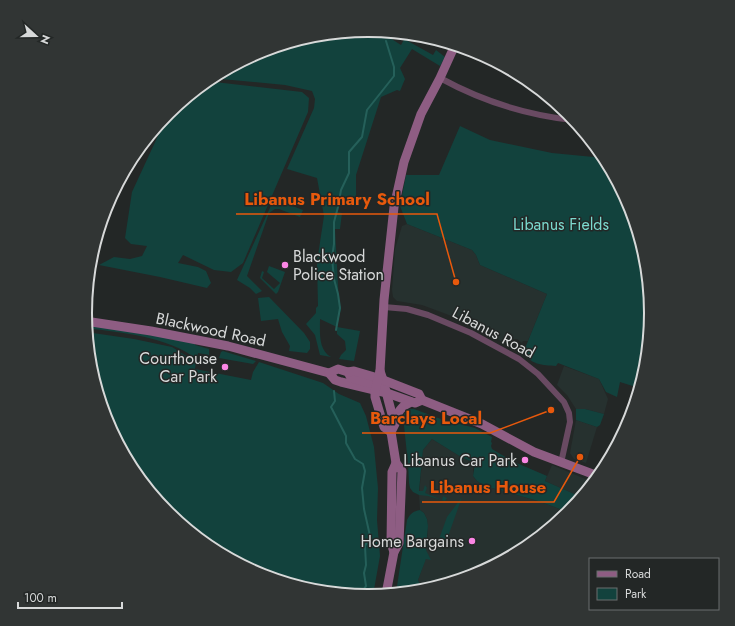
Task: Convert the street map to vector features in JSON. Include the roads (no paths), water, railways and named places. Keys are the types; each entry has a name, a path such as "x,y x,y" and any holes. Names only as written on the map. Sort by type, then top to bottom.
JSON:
{"main road":[{"path":"391,432 384,427 375,397 380,384 384,307 394,208 404,162 418,120 452,51"},
{"name":"Blackwood Road","path":"92,322 151,331 222,345 329,373 336,380 380,384"},
{"name":"Blackwood Road","path":"329,373 338,370 348,372 352,378 380,384"},
{"path":"380,384 419,394 422,400 482,424 534,452 591,474"},
{"path":"380,384 411,402"},
{"path":"380,384 394,422"},
{"path":"388,588 394,552 391,543 392,472 396,463 391,432 400,409 406,404 411,402 415,403 422,400"}],"street":[{"path":"440,78 462,90 504,106 564,119"},
{"name":"Libanus Road","path":"384,307 407,309 428,315 471,333 519,359 538,374 564,402 570,413 561,462"}],"waterway":[{"path":"336,330 340,308 334,279 332,258 334,244 334,222 341,190 349,173 349,152 362,137 367,110 394,76 394,67 386,41"},
{"path":"334,391 335,401 331,407 346,436 346,443 355,459 363,464 365,471 362,488 364,509 370,536 365,546 366,565 364,573 366,586 364,589"}],"place":[{"name":"Blackwood Police Station","path":"285,265"},
{"name":"Libanus Primary School","path":"456,282"},
{"name":"Courthouse Car Park","path":"225,367"},
{"name":"Barclays Local","path":"551,410"},
{"name":"Libanus House","path":"580,457"},
{"name":"Libanus Car Park","path":"525,460"},
{"name":"Home Bargains","path":"472,541"}],"park label":[{"name":"Libanus Fields","path":"561,224"}]}
